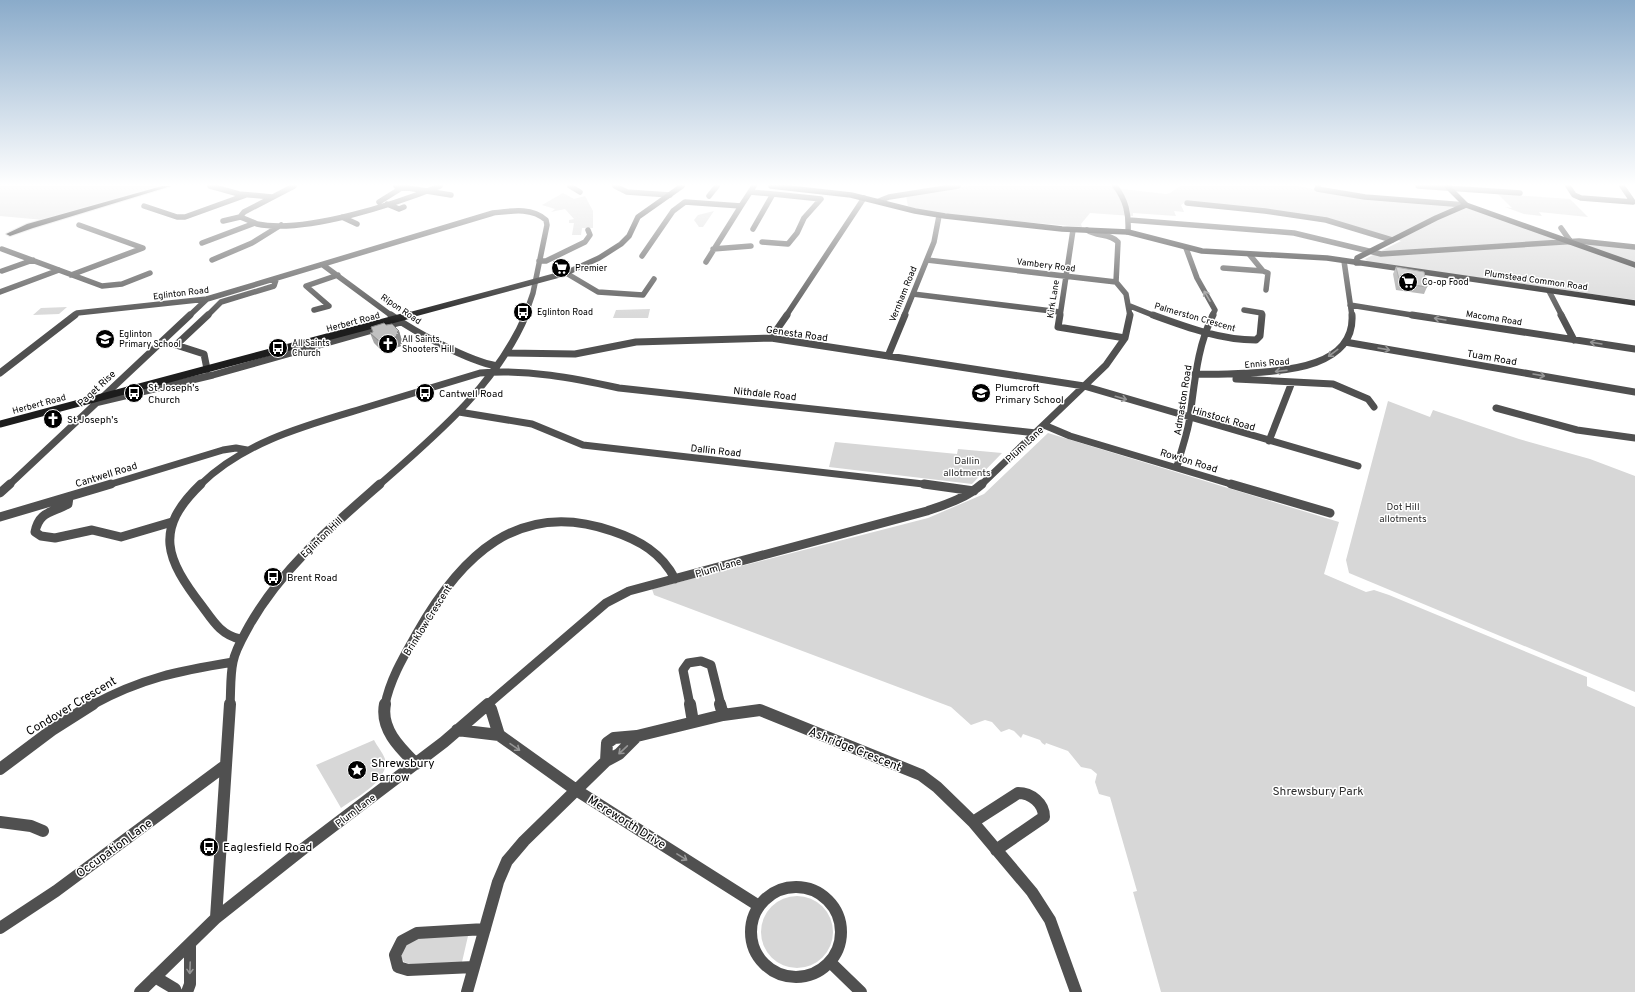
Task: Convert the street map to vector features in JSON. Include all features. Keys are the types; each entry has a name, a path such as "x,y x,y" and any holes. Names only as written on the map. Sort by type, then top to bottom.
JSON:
{"highway":[{"path":"0,237 15,232"}],"street":[{"path":"71,275 143,248 99,232"},
{"path":"202,243 230,232"},
{"path":"212,260 252,243 269,232"},
{"name":"Eglinton Road","path":"0,373 77,313 207,299 275,280 430,232"},
{"name":"Eglinton Road","path":"536,282 544,232"},
{"path":"539,262 546,261 585,242 590,235 589,232"},
{"name":"Herbert Road","path":"0,424 98,400 213,376 566,273 599,258 621,244 631,232"},
{"path":"642,256 658,232"},
{"path":"706,262 724,232"},
{"path":"762,242 788,244 798,232"},
{"path":"772,338 841,232"},
{"name":"Vernham Road","path":"888,356 934,242 936,232"},
{"name":"Kirk Lane","path":"1073,232 1058,327 1124,338"},
{"path":"1089,232 1117,240 1116,282 1120,285 1130,306"},
{"name":"Plumstead Common Road","path":"1129,232 1186,248 1211,253 1297,256 1344,261 1635,303"},
{"path":"1274,232 1294,234 1332,241 1368,252 1381,254 1571,242 1635,247"},
{"path":"1367,232 1392,240"},
{"path":"1356,263 1356,258 1408,232"},
{"path":"1543,232 1635,265"},
{"path":"1564,232 1571,242"},
{"path":"713,249 751,246"},
{"name":"Admaston Road","path":"1177,467 1190,418 1195,374 1205,331 1215,310 1197,278 1186,248"},
{"path":"2,249 98,285 122,284 150,273"},
{"path":"1249,254 1262,271"},
{"path":"2,271 33,260"},
{"name":"Vambery Road","path":"927,260 1116,282"},
{"name":"Ennis Road","path":"1195,374 1255,374 1296,369 1334,354 1345,342 1352,325 1344,261"},
{"name":"Ripon Road","path":"323,265 399,321 452,349 495,369"},
{"path":"1223,268 1262,271 1268,273 1266,290"},
{"path":"0,292 59,270"},
{"path":"566,273 598,292 643,295 654,279"},
{"path":"314,310 329,306 306,286 338,275"},
{"path":"207,369 204,354 176,345 221,302 274,286 276,283 275,280"},
{"name":"Eglinton Hill","path":"216,918 232,662 240,639 273,589 309,548 410,459 459,412 495,369 506,353 526,314 536,282"},
{"path":"1549,291 1574,340"},
{"path":"913,294 1060,312"},
{"name":"Paget Rise","path":"0,493 207,299"},
{"name":"Macoma Road","path":"1350,305 1635,349"},
{"name":"Palmerston Crescent","path":"1130,306 1205,331 1243,340 1251,341 1259,339 1262,313 1244,310"},
{"name":"Plum Lane","path":"140,992 216,918 303,849 416,764 488,705 606,603 629,591 928,511 955,502 974,491 1036,433 1113,357 1124,338 1130,318 1130,306"},
{"name":"Herbert Road","path":"98,400 207,369 399,321"},
{"name":"Genesta Road","path":"506,353 575,354 636,342 772,338 1084,386"},
{"name":"Tuam Road","path":"1345,342 1635,392"},
{"name":"Nithdale Road","path":"495,369 559,375 619,388 1025,430 1036,433"},
{"name":"Cantwell Road","path":"0,517 223,450 236,448 247,450 294,429 495,369"},
{"path":"1211,375 1219,378 1333,384 1373,404"},
{"path":"1269,441 1292,382"},
{"name":"Hinstock Road","path":"1084,386 1358,466"},
{"path":"1496,408 1577,430 1635,438"},
{"name":"Dallin Road","path":"459,412 532,424 583,445 963,488 974,491"},
{"name":"Rowton Road","path":"1044,425 1070,436 1330,513"},
{"path":"240,639 230,637 221,631 178,571 172,559 170,545 172,522 191,494 208,478 247,450"},
{"name":"Cantwell Road","path":"69,497 68,504 41,516 36,522 35,532 39,536 57,538 101,530 114,537 121,538 172,522"},
{"name":"Brinklow Crescent","path":"416,764 389,734 384,713 387,694 408,649 431,610 452,579 468,562 487,546 507,534 527,526 555,521 578,522 612,530 654,551 666,561 675,579"},
{"path":"693,722 682,670 688,663 701,660 711,665 723,715"},
{"name":"Condover Crescent","path":"0,769 58,727 129,687 167,674 232,662"},
{"path":"488,705 491,709 498,736"},
{"name":"Ashridge Crescent","path":"606,761 607,743 614,738 637,736 723,715 760,710 921,775 937,787 973,822 1032,892 1050,920 1076,992"},
{"name":"Mereworth Drive","path":"457,730 498,736 576,790 759,906"},
{"path":"467,992 498,882 507,861 524,841 606,761 619,754 637,736"},
{"name":"Occupation Lane","path":"0,928 56,891 226,766"},
{"path":"973,822 1023,792 1029,794 1043,809 1044,817 996,850"},
{"path":"0,822 31,826 43,830"},
{"path":"797,887 811,889 824,896 834,906 840,919 841,934 838,949 830,962 818,972 803,977 787,977 772,972 760,962 753,949 750,934 752,919 759,906 770,895 783,889 797,887"},
{"path":"474,967 408,970 398,967 395,960 395,952 404,939 417,933 485,929"},
{"path":"187,992 190,984 190,944"},
{"path":"830,962 861,992"},
{"path":"155,977 175,989 176,992"}],"green space":[{"path":"572,232 581,232 581,235 572,235"},
{"path":"1373,232 1547,232 1583,243 1635,248 1635,300 1368,262 1365,259 1401,241"},
{"path":"67,307 59,314 33,315 41,308"},
{"path":"650,309 648,318 613,318 616,310"},
{"name":"Dot Hill allotments","path":"1388,401 1430,417 1433,410 1519,439 1590,459 1635,476 1635,692 1349,573 1346,560"},
{"name":"Shrewsbury Park","path":"1048,433 1339,522 1324,574 1366,592 1374,590 1389,595 1587,677 1587,686 1635,707 1635,992 1161,992 1133,892 1137,891 1110,797 1099,794 1095,782 1097,774 1091,769 1081,767 1068,751 1046,743 1045,745 1040,740 1023,734 1021,738 1014,731 1009,729 1001,732 992,722 985,720 971,725 951,707 654,595 652,589 928,518 984,494"},
{"name":"Dallin allotments","path":"835,442 957,454 958,449 1002,453 972,484 829,467"},
{"path":"374,740 385,759 385,767 382,775 370,788 341,808 316,765"},
{"path":"797,896 817,902 827,912 833,932 827,952 817,962 797,968 777,962 767,952 761,932 767,912 777,902"},
{"path":"468,936 462,962 410,964 404,962 401,957 405,946 417,938"}],"building":[{"path":"1396,267 1424,272 1427,287 1400,283"},
{"path":"384,323 386,325 392,324 399,331 397,332 399,334 396,335 398,336 380,342 370,333 373,332 371,327"}],"place":[{"name":"Premier","path":"561,268"},
{"name":"Co-op Food","path":"1408,282"},
{"name":"Eglinton Road","path":"523,312"},
{"name":"Eglinton Primary School","path":"105,339"},
{"name":"All Saints, Shooters Hill","path":"388,344"},
{"name":"All Saints Church","path":"278,348"},
{"name":"St Joseph's Church","path":"134,393"},
{"name":"Cantwell Road","path":"425,393"},
{"name":"Plumcroft Primary School","path":"981,393"},
{"name":"St Joseph's","path":"53,419"},
{"name":"Brent Road","path":"273,577"},
{"name":"Shrewsbury Barrow","path":"357,770"},
{"name":"Eaglesfield Road","path":"209,847"}]}
